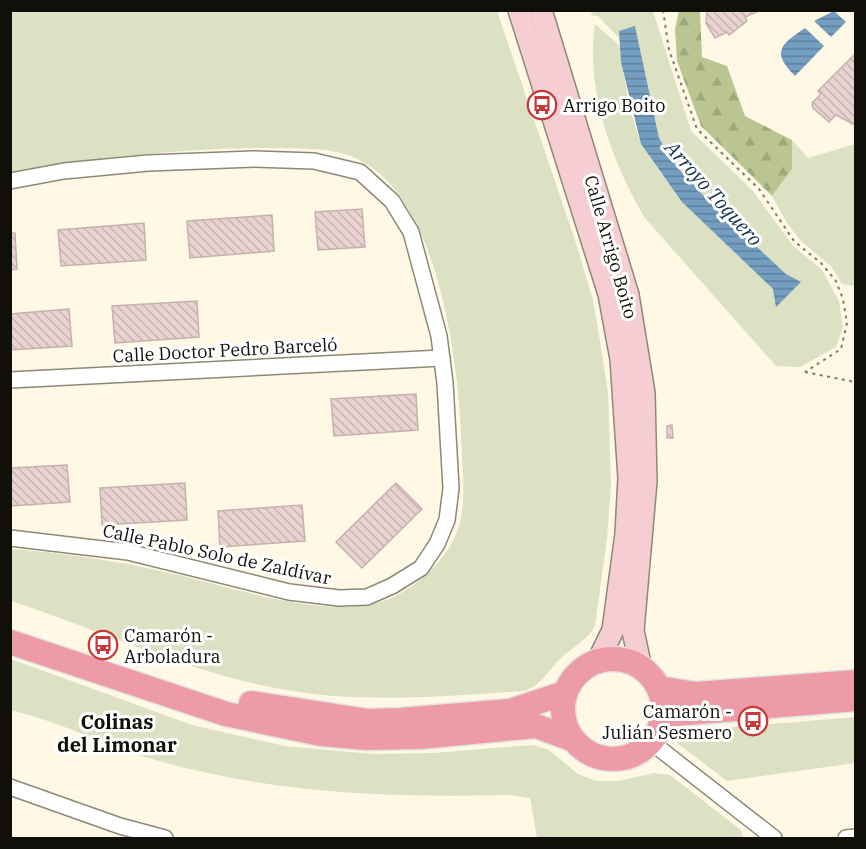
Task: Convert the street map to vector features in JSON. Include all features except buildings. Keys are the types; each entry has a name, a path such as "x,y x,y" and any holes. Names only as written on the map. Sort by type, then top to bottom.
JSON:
{"main road":[{"name":"Calle Arrigo Boito","path":"519,10 609,294 621,359 629,478 626,534 612,630 598,661"},
{"name":"Calle Arrigo Boito","path":"541,10 628,295 644,393 646,482 633,631 641,668"},
{"path":"10,626 230,700 368,721 510,711 565,693"},
{"path":"10,642 226,714 321,734 367,738 420,737 536,726 574,740"},
{"path":"621,659 641,668 659,688 663,715 659,729 651,742 637,753 621,759 603,758 587,752 574,740 566,726 563,710 565,693 573,679 584,668 598,661 621,659"},
{"path":"659,688 696,694 855,682"},
{"path":"663,715 855,699"}],"street":[{"name":"Calle Pablo Solo de Zaldívar","path":"10,181 64,171 148,163 242,160 314,161 360,172 393,201 411,232 442,358 451,488 447,520 437,544 421,567 392,586 367,597 339,598 289,592 128,552 10,538"},
{"name":"Calle Doctor Pedro Barceló","path":"10,380 442,358"},
{"path":"651,742 774,838"},
{"path":"10,787 120,826 165,838"},
{"path":"846,838 855,837"}],"path":[{"path":"663,10 669,50 697,129 759,189 794,241 821,263 836,281 843,299 847,323 841,349 806,372 855,382"}],"green space":[{"path":"11,10 497,11 575,240 593,300 608,392 611,485 607,538 595,626 588,636 560,659 537,684 525,691 429,697 334,696 302,693 204,670 11,601 11,549 71,555 131,565 310,605 338,607 365,605 389,599 413,586 444,556 461,518 463,487 458,392 448,323 440,288 430,255 417,225 402,199 386,179 366,163 341,153 310,149 270,148 140,155 11,172"},
{"path":"595,11 653,11 691,131 753,191 793,246 822,270 839,301 843,327 836,347 800,367 776,366 645,218 622,173 604,124 594,74 595,24 621,47 628,98 635,127 643,146 671,186 703,222 773,289 800,283 786,274 714,207 677,167 659,138 635,26 621,40 598,16 590,15"},
{"path":"679,11 700,11 702,57 727,66 745,116 792,140 792,169 772,196 701,126 677,61 675,29"},
{"path":"792,140 808,158 855,144 855,286 842,284 831,266 801,241 787,223 772,196 792,169"},
{"path":"11,659 192,725 285,746 373,754 434,753 533,745 549,750 578,774 596,781 618,781 654,773 670,775 741,830 743,838 537,838 530,798 510,795 422,796 294,788 252,782 166,763 11,710"},
{"path":"855,717 855,763 727,781 677,743 680,735 686,731"}],"water":[{"path":"834,11 846,22 831,37 814,21"},
{"path":"635,26 659,138 677,167 714,207 786,274 801,282 776,307 773,289 682,202 641,144 621,62 619,31"},
{"path":"805,28 824,46 795,76 783,61 782,49 790,39"}],"place":[{"name":"Arrigo Boito","path":"542,105"},
{"name":"Camarón - Arboladura","path":"103,645"},
{"name":"Camarón - Julián Sesmero","path":"753,721"}],"district":[{"name":"Colinas del Limonar","path":"117,732"}],"water label":[{"name":"Arroyo Toquero","path":"714,193"}]}
